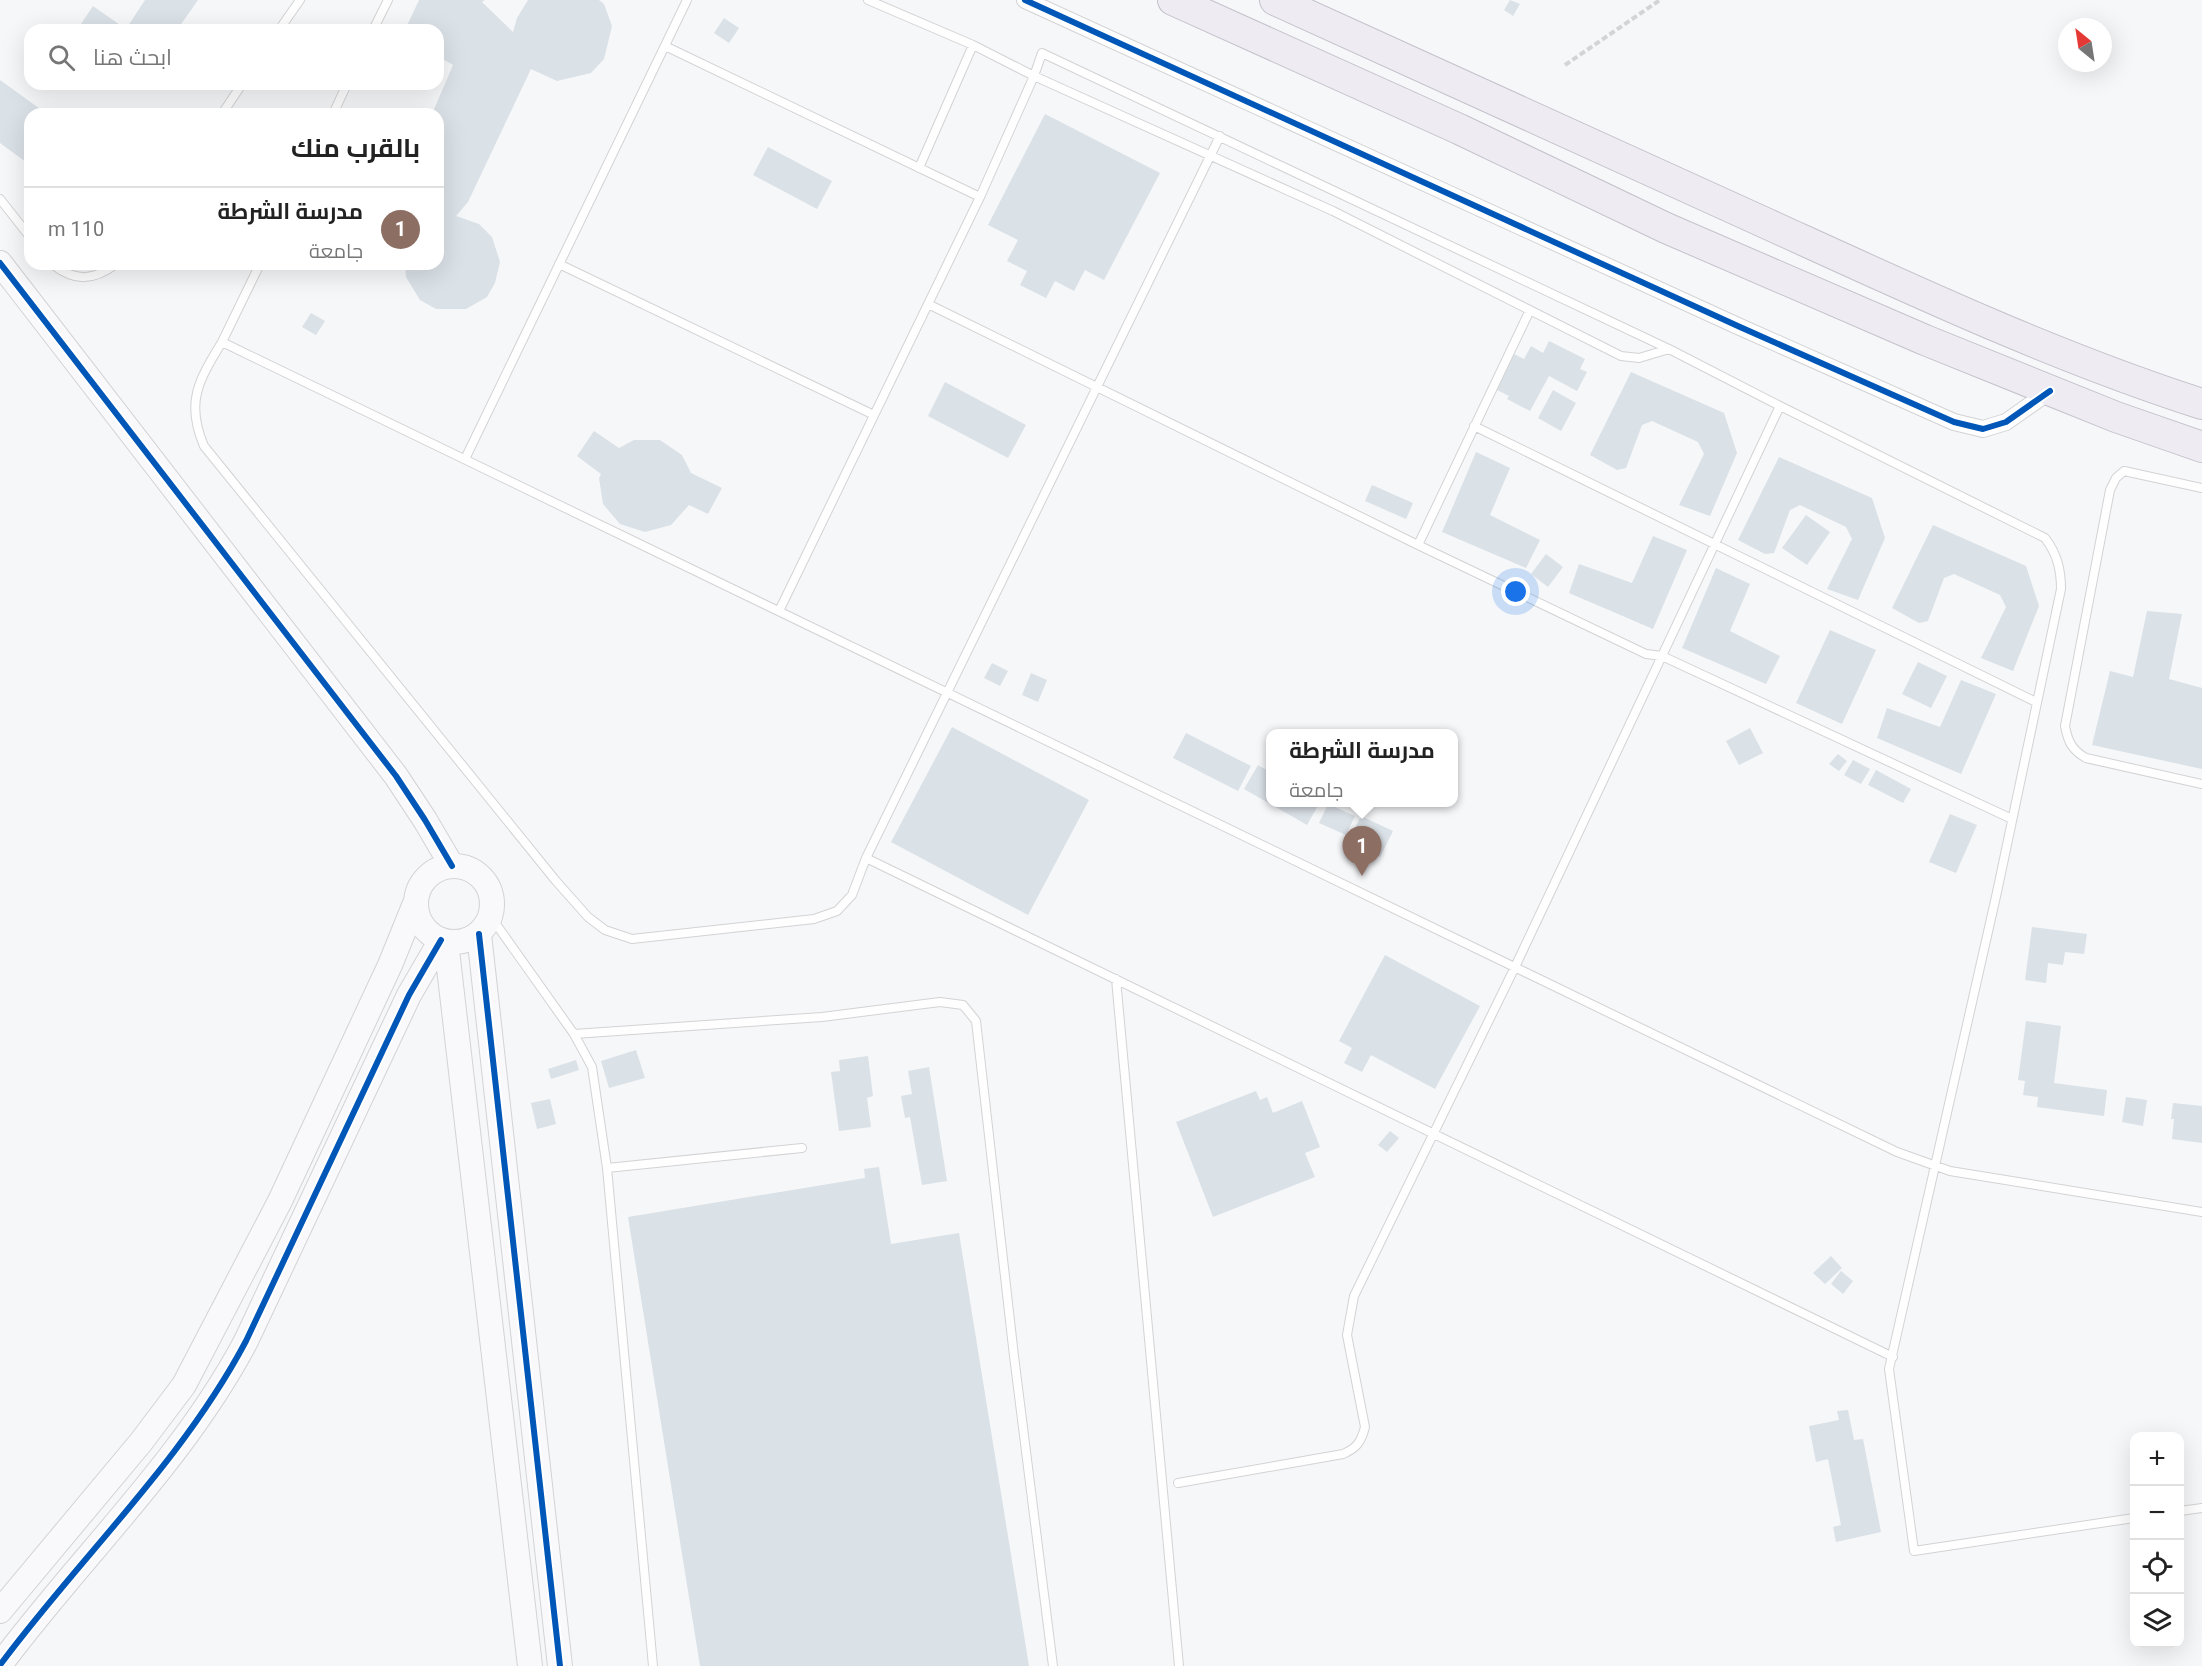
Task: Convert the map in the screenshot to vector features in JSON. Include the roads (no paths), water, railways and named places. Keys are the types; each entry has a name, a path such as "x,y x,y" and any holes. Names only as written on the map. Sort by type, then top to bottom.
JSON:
{"highway":[{"path":"1173,0 1459,129 1666,228 1925,340 2116,417 2202,447"},
{"path":"1275,0 1808,243 2016,335 2120,377 2202,404"}],"street":[{"path":"1025,0 1954,422 1983,429 2006,422 2050,391"},
{"path":"0,263 396,776 426,820 452,866"},
{"path":"0,1611 141,1442 183,1385 280,1202 390,965 416,901 426,878 441,868 452,866 463,866 473,870 482,877 492,896 493,907 485,926 468,940 444,941 427,931 421,923 416,901"},
{"path":"485,926 560,1666"},
{"path":"5,1662 191,1430 230,1371 401,1011 444,941"},
{"path":"444,941 530,1666"}],"lane":[{"path":"283,24 300,0"},
{"path":"377,24 388,0"},
{"path":"465,459 687,0"},
{"path":"868,0 973,45 1034,76 1333,211 1621,356 1639,358 1669,349"},
{"path":"920,168 973,45"},
{"path":"665,46 980,197"},
{"path":"779,611 980,197 1034,76 1042,52 1669,349 2044,538 2053,548 2058,562 2061,589 1889,1369 1914,1551 2130,1519"},
{"path":"226,108 238,90"},
{"path":"336,108 344,90"},
{"path":"257,270 222,342 201,377 194,411 196,429 204,446 556,881 588,917 605,930 632,939 814,919 837,911 852,895 866,858 1220,136"},
{"path":"0,199 24,229"},
{"path":"559,264 874,415"},
{"path":"59,270 64,274 83,277 101,275 108,270"},
{"path":"928,304 1418,545 1646,654 1662,656 2012,819"},
{"path":"1418,545 1530,310"},
{"path":"222,342 1897,1152 1950,1171 2202,1212"},
{"path":"1178,1484 1343,1454 1355,1449 1361,1440 1365,1428 1347,1335 1348,1317 1354,1296 1515,967 1780,406"},
{"path":"1474,426 2036,702"},
{"path":"2202,488 2124,471 2116,478 2110,489 2065,726 2068,740 2074,751 2086,758 2202,784"},
{"path":"866,858 1893,1357"},
{"path":"485,926 574,1034 592,1067 607,1168 653,1666"},
{"path":"1116,979 1179,1666"},
{"path":"574,1034 822,1017 940,1002 963,1005 976,1021 1014,1356 1053,1666"},
{"path":"607,1168 802,1148"},
{"path":"2184,1510 2202,1508"}],"place":[{"name":"مدرسة الشرطة","path":"1362,876"}]}
